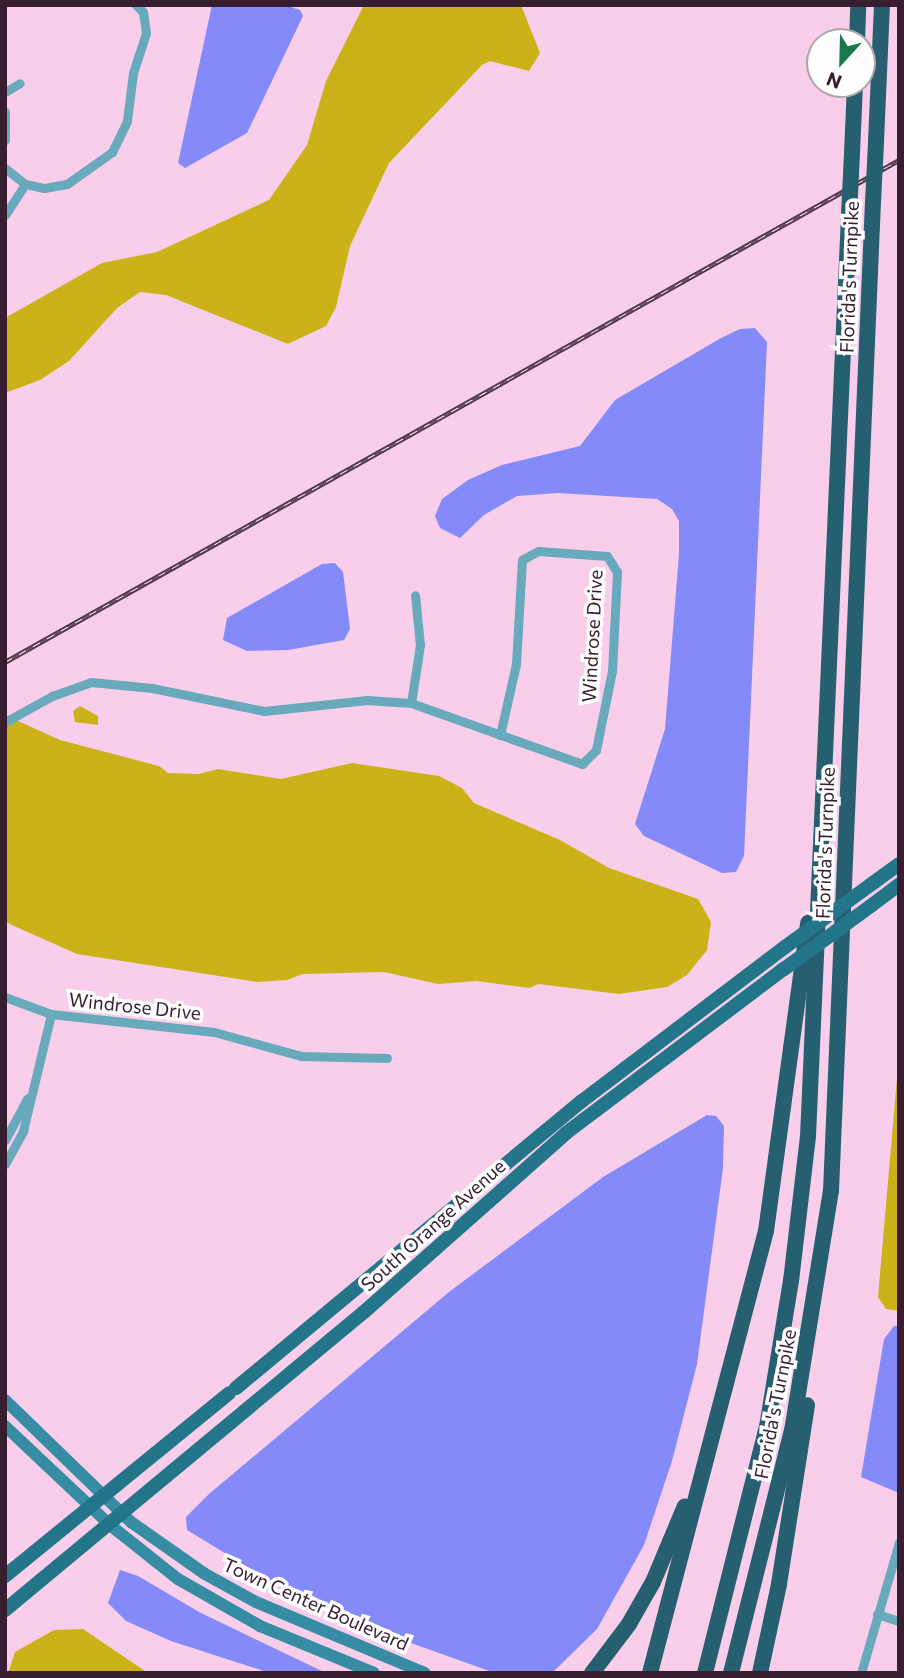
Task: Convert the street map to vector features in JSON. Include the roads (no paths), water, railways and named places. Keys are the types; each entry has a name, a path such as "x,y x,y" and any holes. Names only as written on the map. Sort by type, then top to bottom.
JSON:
{"highway":[{"path":"858,28 859,5"},
{"name":"Florida's Turnpike","path":"731,1673 789,1445 831,1191 882,5"},
{"name":"Florida's Turnpike","path":"705,1673 761,1453 791,1281 808,1136 854,98"},
{"path":"650,1673 766,1231 778,1167 804,934 819,895"},
{"path":"760,1673 800,1458 831,1191"},
{"path":"592,1673 629,1624 653,1583 717,1418"}],"main road":[{"name":"South Orange Avenue","path":"5,1576 582,1101 899,864"},
{"name":"South Orange Avenue","path":"5,1610 354,1321 566,1133 899,885"},
{"name":"Town Center Boulevard","path":"5,1400 123,1514 205,1574 256,1602 425,1673"},
{"name":"Town Center Boulevard","path":"5,1426 110,1525 216,1603 374,1673"}],"street":[{"path":"5,168 24,184 44,188 67,184 112,152 127,121 133,73 146,33 144,12 136,5"},
{"path":"5,92 20,83"},
{"path":"5,112 5,140"},
{"path":"5,215 24,184"},
{"name":"Windrose Drive","path":"5,722 52,696 91,682 128,684 264,711 345,700 411,703 572,763 582,764 596,750 612,671 617,572 607,556 538,551 522,560 516,664 500,735"},
{"path":"411,703 420,645 415,595"},
{"name":"Windrose Drive","path":"5,997 51,1014 214,1032 301,1056 387,1058"},
{"path":"5,1164 23,1130 51,1014"},
{"path":"5,1140 31,1091"},
{"path":"861,1673 899,1542"},
{"path":"877,1614 899,1621"}],"water":[{"path":"212,5 285,5 300,10 303,16 247,133 185,168 178,163"},
{"path":"755,328 767,342 744,856 736,872 722,873 644,836 635,824 665,729 679,554 679,521 672,509 657,499 558,493 517,496 484,515 460,538 440,528 435,516 442,499 468,480 502,465 580,446 615,400 721,338 740,329"},
{"path":"335,563 343,572 350,629 344,640 288,650 247,651 223,640 227,618 322,564"},
{"path":"707,1115 716,1116 724,1126 723,1168 697,1364 672,1461 644,1545 597,1629 552,1673 495,1673 394,1637 271,1581 187,1530 186,1517 209,1494 449,1292 603,1177"},
{"path":"894,1326 899,1326 899,1493 861,1477 884,1339"},
{"path":"120,1570 138,1576 199,1612 326,1673 270,1673 171,1641 126,1621 108,1603"}],"railway":[{"path":"5,662 899,160"}]}
